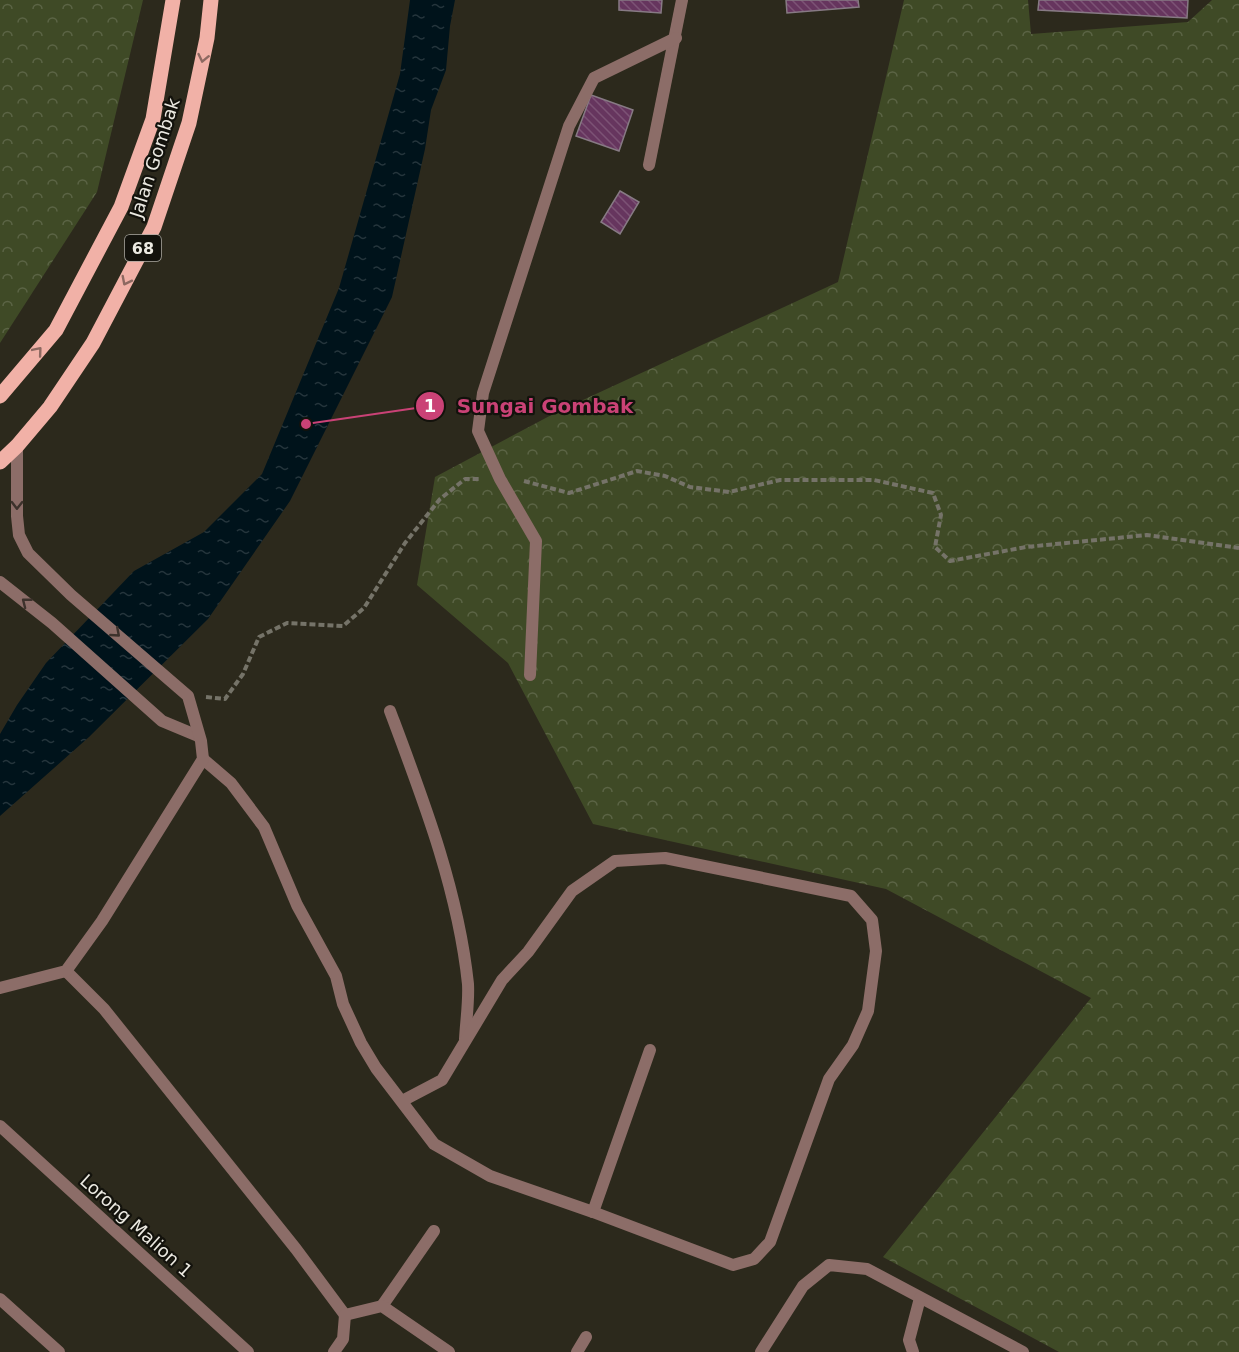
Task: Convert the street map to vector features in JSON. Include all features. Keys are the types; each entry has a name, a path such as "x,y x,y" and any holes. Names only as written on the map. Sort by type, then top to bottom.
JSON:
{"main road":[{"name":"Jalan Gombak","path":"0,396 56,330 121,207 153,119 172,0"},
{"name":"Jalan Gombak","path":"0,462 17,446 50,407 93,343 154,227 189,123 207,38 211,0"}],"street":[{"path":"649,165 682,0"},
{"path":"530,675 536,542 500,479 478,431 483,393 569,126 594,78 676,38"},
{"path":"0,988 66,971 102,921 203,759 201,741 188,696 71,595 28,553 19,536 17,446"},
{"path":"0,582 52,623 162,722 198,736"},
{"path":"390,711 425,803 454,905 468,986 465,1040"},
{"path":"203,759 231,783 264,827 297,905 336,976 344,1004 361,1043 376,1068 434,1144 490,1176 733,1265 754,1259 770,1242 829,1079 852,1045 868,1011 876,951 872,920 850,896 665,858 615,861 572,891 528,952 502,980 442,1080 402,1101"},
{"path":"66,971 104,1009 296,1249 345,1315 343,1339 334,1352"},
{"path":"593,1212 650,1050"},
{"name":"Lorong Malion 1","path":"0,1126 248,1352"},
{"path":"345,1315 382,1306 434,1232"},
{"path":"761,1352 803,1286 829,1265 867,1269 1023,1352"},
{"path":"913,1352 909,1340 920,1298"},
{"path":"0,1299 59,1352"},
{"path":"382,1306 449,1352"},
{"path":"577,1352 586,1337"}],"path":[{"path":"188,696 225,699 243,674 259,637 287,623 343,626 364,608 405,543 440,499 465,479 517,479 569,493 637,471 665,476 690,488 729,492 780,480 874,480 933,493 941,515 935,547 950,561 1026,547 1147,535 1239,548"}],"green space":[{"path":"0,0 143,0 97,192 0,343"},
{"path":"904,0 1028,0 1031,34 1188,22 1212,0 1239,0 1239,1352 1059,1352 883,1257 1091,998 886,889 593,824 508,663 417,585 435,477 557,412 838,282"}],"water":[{"path":"410,0 455,0 446,70 431,110 425,149 392,297 290,501 208,619 89,737 0,816 0,734 46,663 134,571 204,532 262,474 339,288 400,74"}],"building":[{"path":"619,0 662,0 661,13 619,10"},
{"path":"786,0 858,0 859,7 787,13"},
{"path":"1039,0 1188,0 1187,18 1038,10"},
{"path":"591,95 633,110 619,151 576,136"},
{"path":"620,191 639,202 620,234 601,222"}],"place":[{"name":"Sungai Gombak","path":"306,424"}]}
